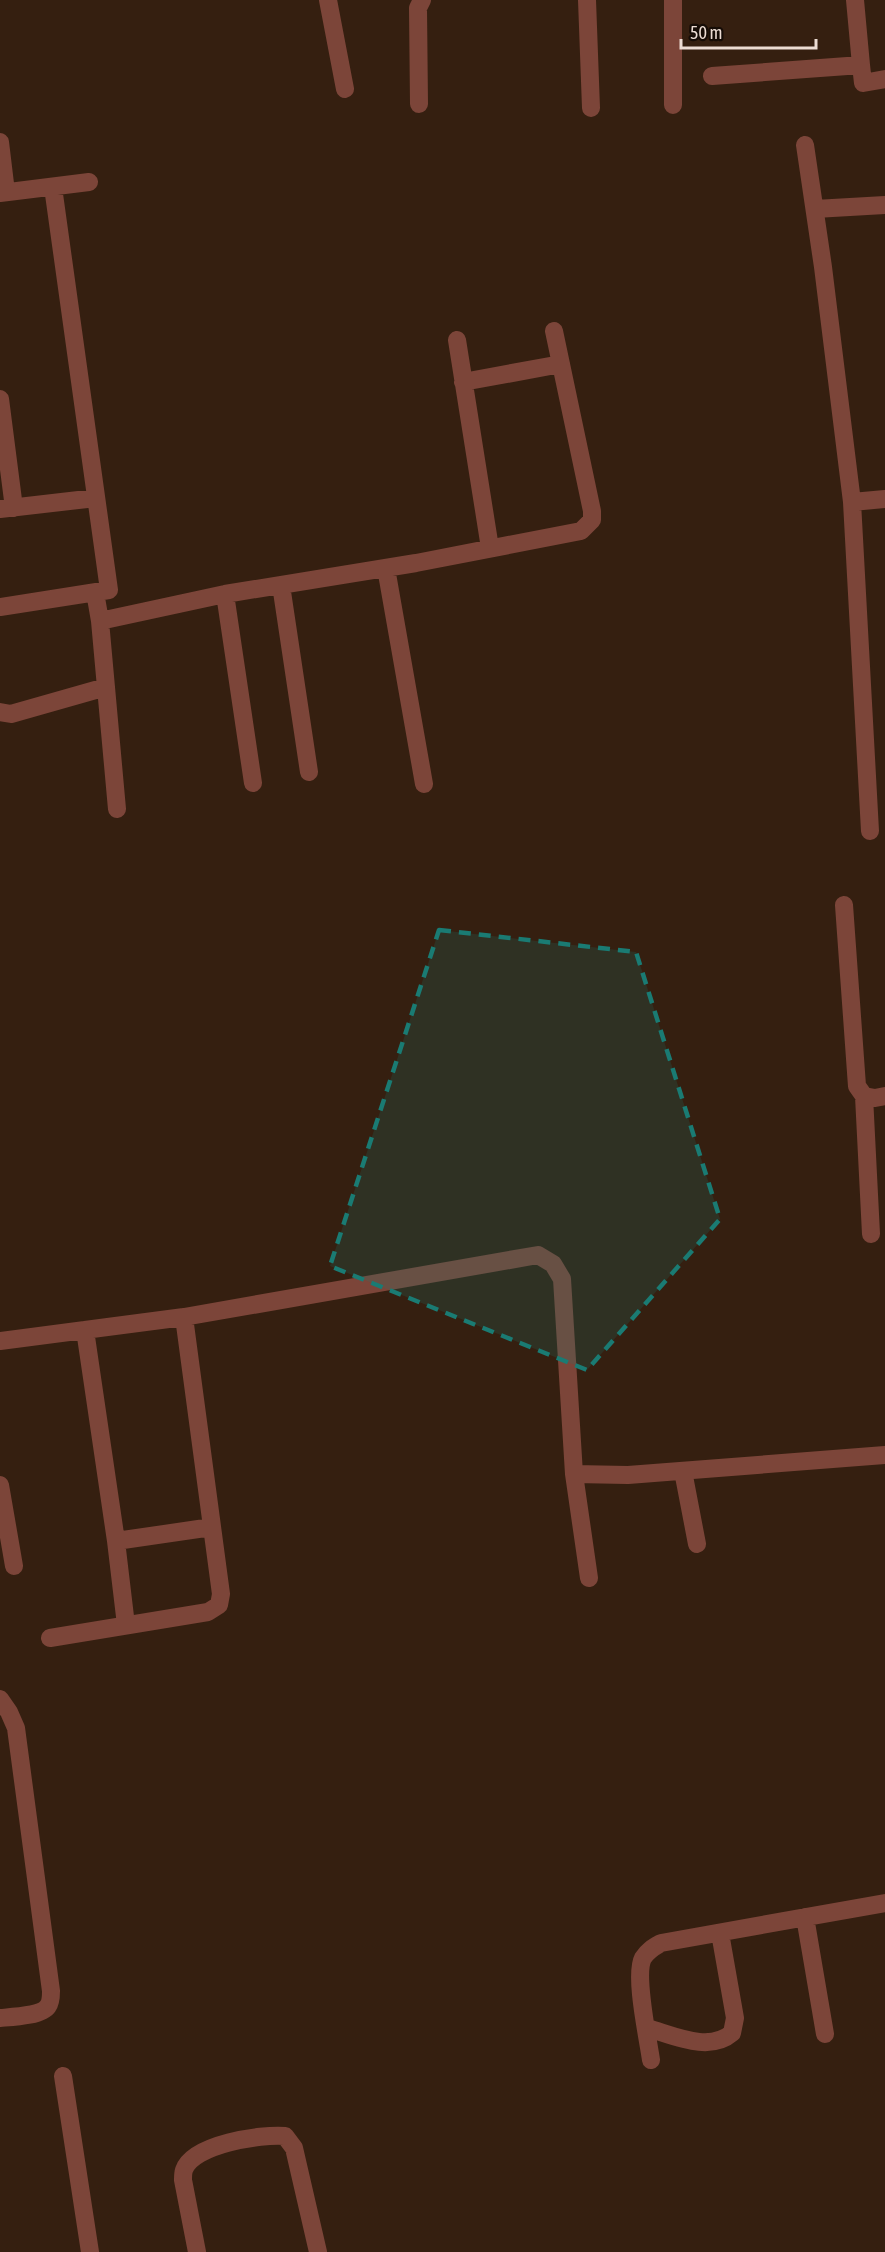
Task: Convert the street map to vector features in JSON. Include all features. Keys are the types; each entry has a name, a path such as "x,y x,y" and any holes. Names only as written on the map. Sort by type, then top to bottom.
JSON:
{"street":[{"path":"328,0 345,89"},
{"path":"419,104 418,8 422,0"},
{"path":"587,0 591,108"},
{"path":"673,0 673,105"},
{"path":"855,0 863,83 885,79"},
{"path":"712,76 861,65"},
{"path":"0,142 3,193 89,182"},
{"path":"805,145 852,502 870,831"},
{"path":"0,607 109,590 53,187"},
{"path":"814,209 885,205"},
{"path":"100,621 225,594 386,568 581,531 592,520 554,330"},
{"path":"457,340 490,548"},
{"path":"463,382 561,364"},
{"path":"0,399 7,508 96,498"},
{"path":"852,502 885,500"},
{"path":"386,568 424,784"},
{"path":"281,585 309,772"},
{"path":"95,592 100,621 117,809"},
{"path":"225,594 253,783"},
{"path":"0,712 11,714 106,687"},
{"path":"844,905 855,1074 857,1086 864,1096 871,1234"},
{"path":"864,1096 875,1098 885,1096"},
{"path":"0,1341 184,1317 538,1255 553,1264 562,1279 574,1474 588,1578"},
{"path":"50,1638 208,1612 219,1605 221,1594 184,1317"},
{"path":"85,1330 126,1624"},
{"path":"574,1474 628,1475 885,1455"},
{"path":"683,1471 697,1544"},
{"path":"0,1485 14,1566"},
{"path":"116,1541 212,1527"},
{"path":"0,1699 16,1728 51,1991 49,2005 44,2010 0,2018"},
{"path":"651,2060 639,1974 643,1959 650,1950 661,1943 885,1903"},
{"path":"805,1917 825,2034"},
{"path":"647,2028 705,2043 717,2043 732,2033 735,2018 720,1933"},
{"path":"63,2076 90,2252"},
{"path":"197,2252 183,2180 184,2169 194,2158 218,2145 269,2135 285,2136 294,2148 318,2252"}],"highlighted area":[{"path":"439,930 636,952 720,1219 587,1370 330,1266"}]}
